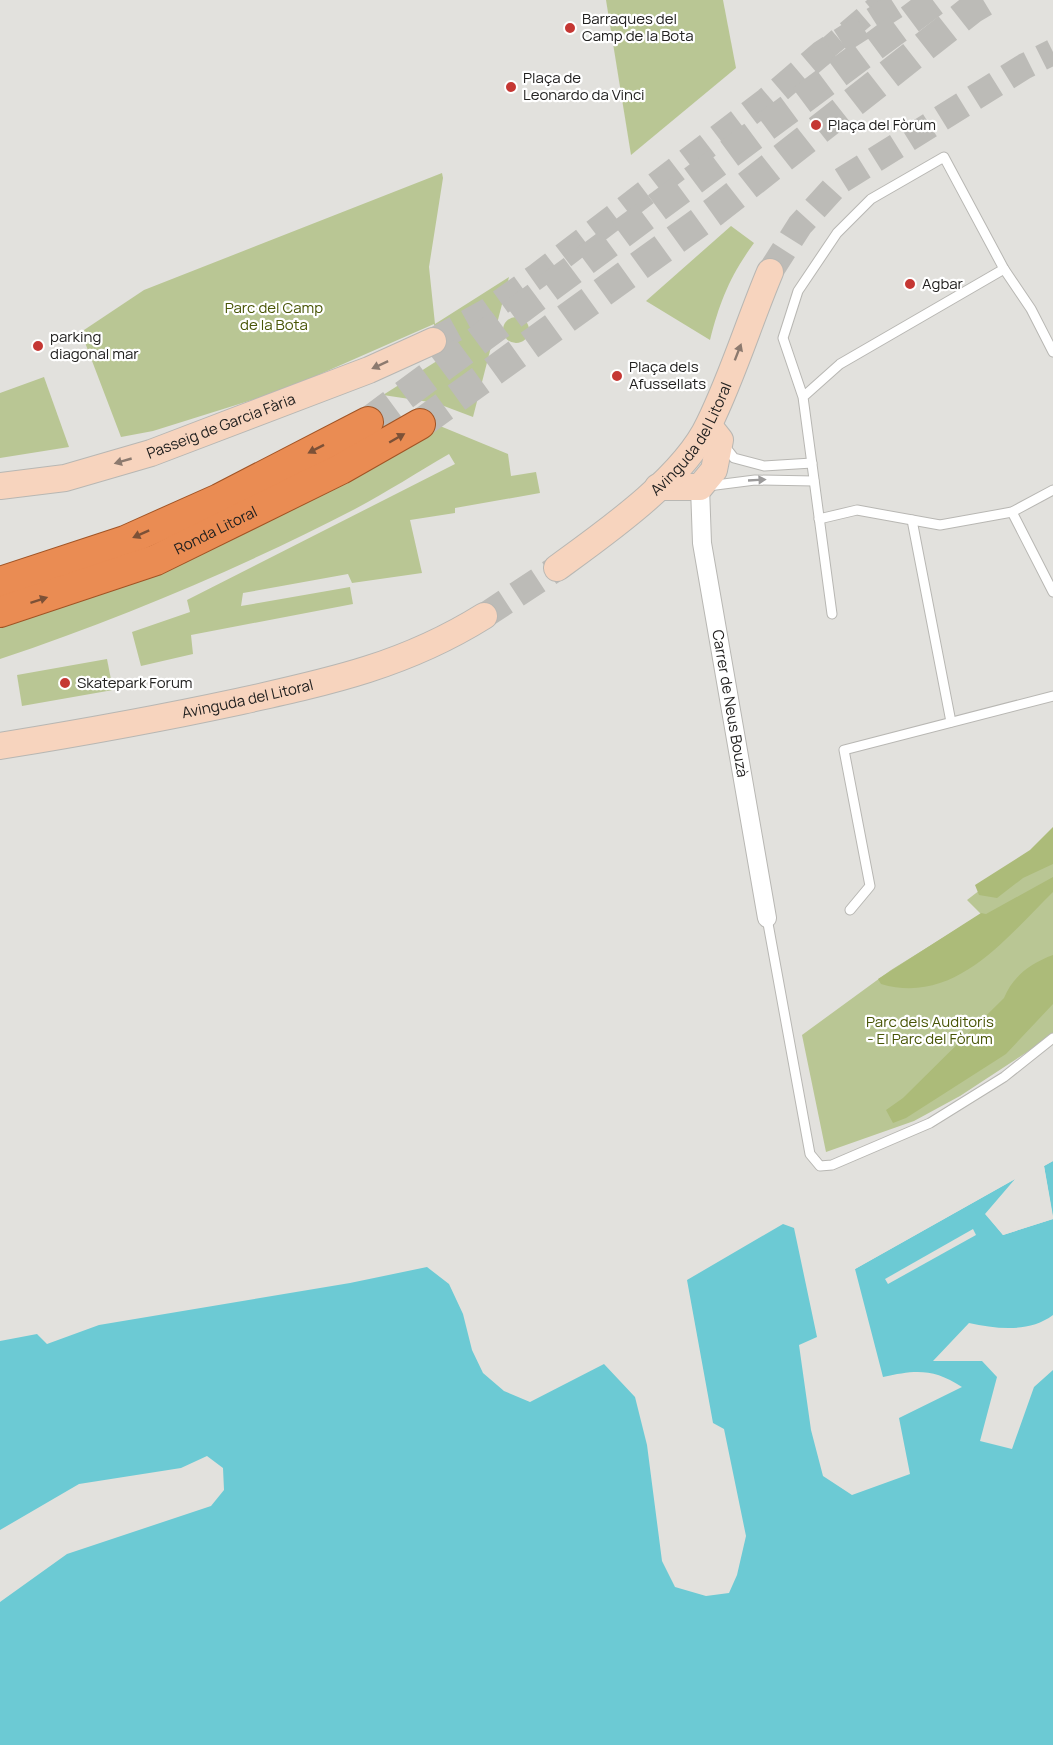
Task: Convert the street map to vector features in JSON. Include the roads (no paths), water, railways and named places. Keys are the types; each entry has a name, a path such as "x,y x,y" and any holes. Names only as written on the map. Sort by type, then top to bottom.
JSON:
{"highway":[{"name":"Ronda Litoral","path":"0,582 125,541 219,500 368,422"},
{"name":"Ronda Litoral","path":"0,612 156,560 341,469 420,424"}],"main road":[{"name":"Avinguda del Litoral","path":"557,568 601,536 658,487 686,457 714,433 770,272"},
{"name":"Passeig de Garcia Fària","path":"0,486 65,478 151,453 369,370 433,341"},
{"path":"658,487 700,487 714,470 714,433"},
{"name":"Avinguda del Litoral","path":"0,746 140,723 355,675 445,640 484,616"}],"street":[{"name":"Carrer de Neus Bouzà","path":"700,487 702,543 767,918"}],"lane":[{"path":"832,614 803,397 783,338 798,291 837,233 872,199 944,157 1005,269 1032,309 1053,352"},
{"path":"803,397 840,364 1005,269"},
{"path":"714,433 734,458 765,466 812,463"},
{"path":"700,487 755,480 814,481"},
{"path":"819,519 858,510 940,525 1012,512 1053,490"},
{"path":"1012,512 1053,592"},
{"path":"912,520 951,722"},
{"path":"850,910 870,886 844,750 1053,696"},
{"path":"767,918 810,1154 820,1166 832,1165 930,1123 1004,1077 1053,1038"}],"water":[{"path":"1053,1161 1053,1216 1044,1166"},
{"path":"1017,1178 986,1214 1003,1235 1053,1219 1053,1315 1034,1325 1023,1327 1002,1328 969,1323 933,1361 982,1361 997,1377 980,1441 1012,1449 1034,1387 1053,1370 1053,1745 0,1745 0,1602 67,1554 211,1506 224,1490 223,1468 207,1456 181,1468 79,1484 0,1530 0,1341 37,1334 47,1344 99,1325 350,1283 427,1267 449,1284 463,1314 472,1350 483,1373 504,1391 530,1402 604,1364 635,1397 647,1445 662,1561 675,1587 706,1596 729,1593 737,1575 746,1536 724,1429 713,1423 687,1280 783,1224 794,1228 817,1337 799,1345 811,1430 823,1476 852,1495 910,1474 899,1418 962,1387 942,1376 924,1372 883,1377 855,1269"}],"tunnel":[{"path":"822,53 884,0"},
{"path":"433,341 488,311 537,276 767,100 822,53 905,0"},
{"path":"368,422 936,0"},
{"path":"420,424 715,211 972,9 987,0"},
{"path":"770,272 800,225 839,182 1025,66 1053,52"},
{"path":"484,616 557,568"}],"place":[{"name":"Barraques del Camp de la Bota","path":"570,28"},
{"name":"Plaça de Leonardo da Vinci","path":"511,87"},
{"name":"Plaça del Fòrum","path":"816,125"},
{"name":"Agbar","path":"910,284"},
{"name":"parking diagonal mar","path":"38,346"},
{"name":"Plaça dels Afussellats","path":"617,376"},
{"name":"Skatepark Forum","path":"65,683"}],"park label":[{"name":"Parc del Camp de la Bota","path":"274,316"},
{"name":"Parc dels Auditoris - El Parc del Fòrum","path":"930,1030"}]}
